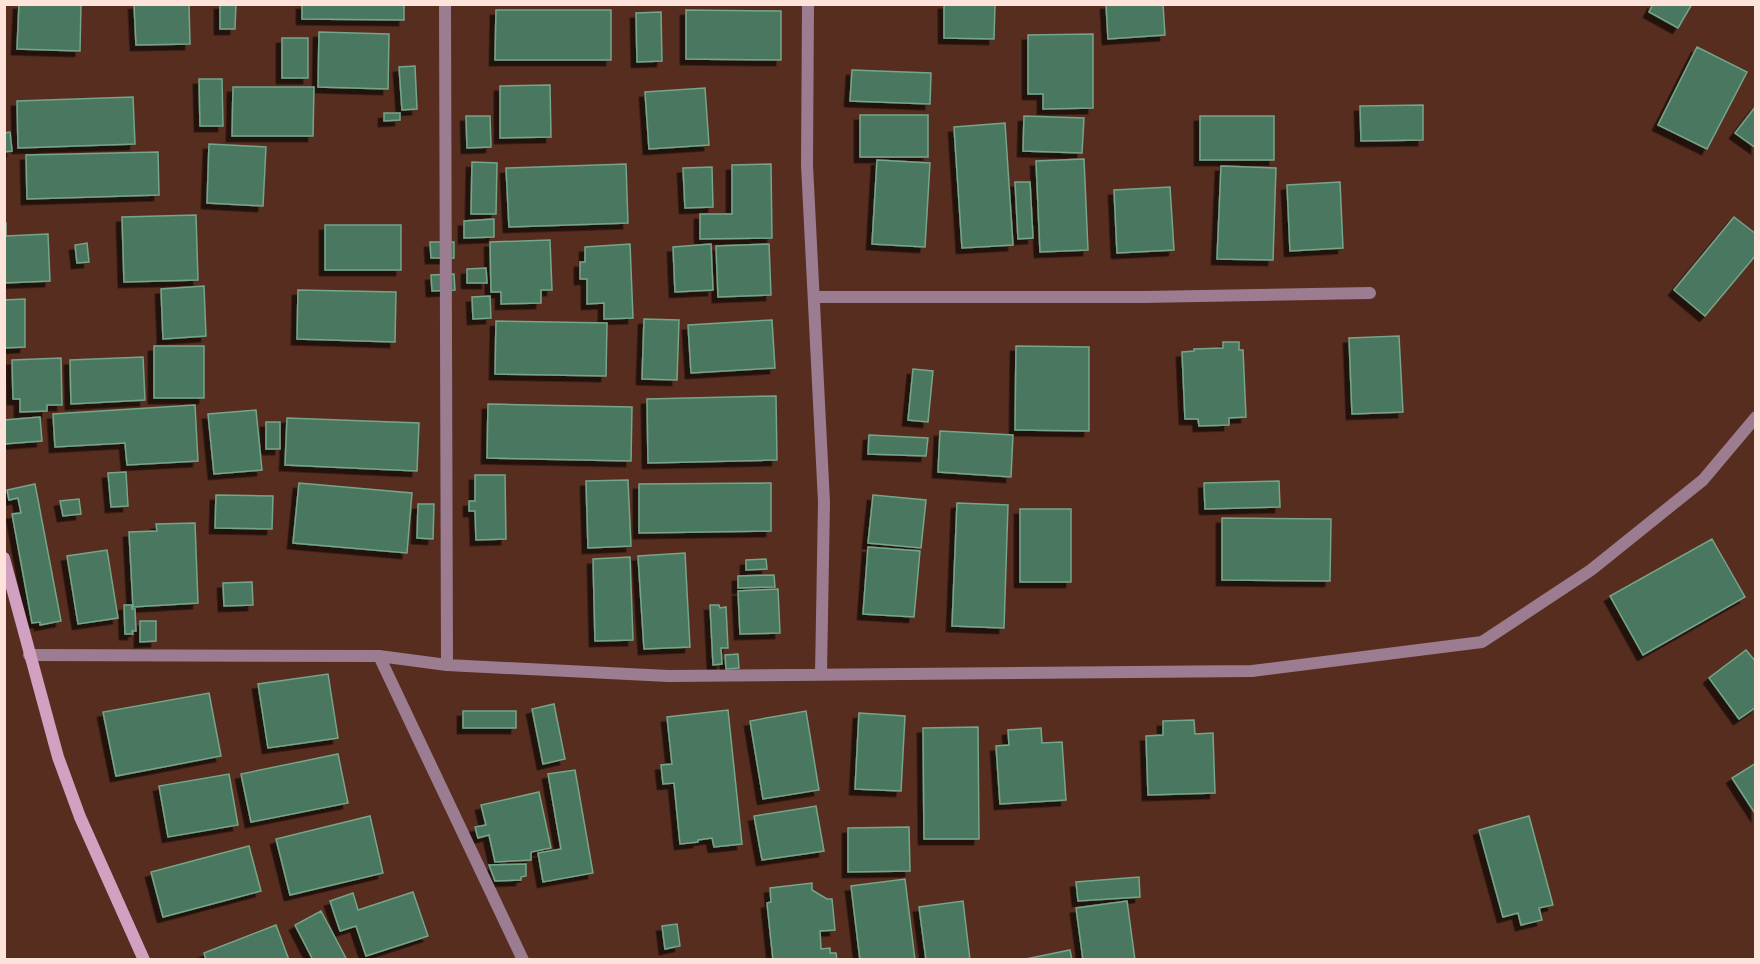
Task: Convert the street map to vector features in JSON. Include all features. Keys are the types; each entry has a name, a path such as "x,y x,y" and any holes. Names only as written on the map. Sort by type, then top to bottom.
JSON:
{"street":[{"path":"445,4 447,665"},
{"path":"808,4 807,165 824,502 821,674"},
{"path":"814,297 1143,297 1370,293"},
{"path":"29,656 379,656 447,665 668,676 1252,670 1482,642 1591,570 1703,480 1755,417"},
{"path":"4,558 58,757 80,817 144,960"},
{"path":"379,656 523,960"}],"building":[{"path":"19,4 81,4 80,51 17,49"},
{"path":"134,4 189,4 190,44 136,45"},
{"path":"220,4 236,4 235,29 220,29"},
{"path":"302,4 404,4 404,20 302,19"},
{"path":"944,4 995,4 994,39 944,38"},
{"path":"1106,4 1163,4 1165,35 1108,39"},
{"path":"1653,4 1692,4 1678,28 1649,12"},
{"path":"496,10 611,10 611,60 495,60"},
{"path":"686,10 781,11 781,60 686,59"},
{"path":"661,12 662,61 637,62 636,13"},
{"path":"319,32 389,34 388,89 318,87"},
{"path":"1093,34 1093,108 1043,109 1043,94 1028,94 1028,35"},
{"path":"282,38 308,38 308,78 282,78"},
{"path":"1697,47 1747,72 1707,149 1658,125"},
{"path":"415,66 417,109 402,110 399,67"},
{"path":"852,70 931,73 930,104 850,101"},
{"path":"199,79 222,79 223,126 200,126"},
{"path":"550,85 551,137 500,138 500,86"},
{"path":"233,87 314,87 313,136 232,136"},
{"path":"705,88 709,145 649,149 645,92"},
{"path":"133,97 135,144 18,148 17,101"},
{"path":"1423,105 1423,140 1361,141 1360,106"},
{"path":"1756,106 1756,148 1735,133"},
{"path":"384,113 400,113 400,120 384,121"},
{"path":"860,115 928,115 928,157 860,157"},
{"path":"466,116 490,116 491,147 467,148"},
{"path":"1024,116 1084,118 1082,153 1023,151"},
{"path":"1200,116 1274,116 1274,160 1200,160"},
{"path":"1005,123 1013,245 962,248 954,127"},
{"path":"10,132 12,151 4,152 4,133"},
{"path":"209,144 266,147 263,206 207,203"},
{"path":"158,152 159,195 27,199 26,155"},
{"path":"1084,159 1088,250 1040,252 1036,161"},
{"path":"877,160 930,163 925,247 872,244"},
{"path":"472,162 497,163 496,214 471,214"},
{"path":"626,164 628,223 509,227 506,168"},
{"path":"771,164 772,238 700,239 700,214 732,214 732,165"},
{"path":"1221,166 1276,168 1273,260 1217,259"},
{"path":"712,167 713,207 685,208 683,168"},
{"path":"1015,182 1030,182 1033,238 1018,239"},
{"path":"1340,182 1343,248 1290,251 1287,185"},
{"path":"1170,187 1174,250 1117,253 1114,190"},
{"path":"196,215 198,280 124,282 122,217"},
{"path":"1734,217 1756,234 1756,255 1705,316 1674,290"},
{"path":"494,219 494,237 464,238 464,221"},
{"path":"4,223 6,223 6,236 48,234 50,281 4,283"},
{"path":"325,225 401,225 401,270 325,270"},
{"path":"550,240 552,290 541,290 541,303 501,304 501,292 491,292 490,242"},
{"path":"430,242 454,242 454,258 431,258"},
{"path":"87,243 89,262 77,263 75,245"},
{"path":"630,244 633,318 604,319 604,303 587,304 587,279 580,279 580,262 585,262 585,247"},
{"path":"711,244 713,290 675,292 673,247"},
{"path":"769,244 771,295 718,297 716,246"},
{"path":"486,268 487,283 467,283 467,269"},
{"path":"454,274 455,290 432,291 431,275"},
{"path":"204,286 206,336 163,339 161,289"},
{"path":"298,290 396,292 395,342 297,339"},
{"path":"490,296 491,318 473,319 472,297"},
{"path":"25,299 25,347 4,348 4,300"},
{"path":"644,319 679,320 677,380 642,379"},
{"path":"772,320 775,368 691,373 688,325"},
{"path":"496,321 607,323 606,376 495,374"},
{"path":"1399,336 1403,412 1352,414 1349,338"},
{"path":"1223,342 1239,342 1239,350 1243,350 1246,417 1229,418 1229,425 1199,426 1198,419 1185,419 1182,352 1194,351 1194,349 1223,348"},
{"path":"154,346 204,346 204,398 154,398"},
{"path":"1016,346 1089,347 1089,431 1015,430"},
{"path":"143,357 145,400 71,404 70,360"},
{"path":"61,358 62,405 47,405 47,411 20,412 20,399 13,399 12,360"},
{"path":"913,369 933,371 928,422 908,420"},
{"path":"776,396 777,460 648,463 647,399"},
{"path":"488,404 632,407 631,461 487,458"},
{"path":"195,405 198,461 127,465 125,443 55,447 53,414"},
{"path":"256,410 262,470 214,474 208,414"},
{"path":"40,417 42,441 4,444 4,420"},
{"path":"287,418 419,423 417,471 285,465"},
{"path":"266,422 280,422 280,449 266,449"},
{"path":"940,431 1013,435 1011,477 938,472"},
{"path":"869,435 928,438 926,456 868,454"},
{"path":"126,472 128,506 111,507 108,473"},
{"path":"475,475 505,475 506,539 476,540 475,511 469,511 469,501 475,501"},
{"path":"628,480 631,546 588,548 586,481"},
{"path":"1279,481 1280,507 1205,509 1204,483"},
{"path":"299,483 412,493 407,553 293,543"},
{"path":"771,483 771,531 639,533 639,484"},
{"path":"35,484 61,621 40,625 40,622 32,623 12,514 21,513 18,498 9,500 7,490"},
{"path":"216,495 273,496 272,529 215,528"},
{"path":"873,495 926,500 921,548 868,543"},
{"path":"79,499 81,514 63,516 60,501"},
{"path":"957,503 1008,505 1004,628 952,626"},
{"path":"418,504 434,504 433,539 417,538"},
{"path":"1020,509 1071,509 1071,582 1020,582"},
{"path":"1222,518 1331,519 1330,581 1222,580"},
{"path":"195,523 198,603 133,607 129,532 157,531 156,524"},
{"path":"1712,539 1745,597 1643,655 1610,596"},
{"path":"868,547 920,551 914,617 863,614"},
{"path":"107,550 118,618 78,624 67,556"},
{"path":"685,553 690,647 644,649 638,556"},
{"path":"630,557 633,640 595,641 593,559"},
{"path":"766,559 767,569 746,570 746,560"},
{"path":"774,575 775,587 738,588 738,576"},
{"path":"252,582 253,605 224,606 223,583"},
{"path":"778,589 780,633 740,634 738,591"},
{"path":"124,605 132,605 132,609 135,609 136,631 132,631 133,634 125,634"},
{"path":"710,605 726,607 728,648 721,648 722,664 713,665"},
{"path":"140,621 156,621 156,641 140,642"},
{"path":"1746,650 1756,662 1756,707 1739,719 1709,678"},
{"path":"738,654 739,668 726,669 725,655"},
{"path":"328,674 338,738 268,748 258,684"},
{"path":"209,693 221,756 116,776 103,712"},
{"path":"554,704 565,759 543,764 532,709"},
{"path":"728,710 742,844 714,847 712,838 680,844 674,783 663,784 661,765 672,764 667,717"},
{"path":"463,711 516,711 516,728 463,728"},
{"path":"806,711 819,790 763,799 750,721"},
{"path":"859,713 905,716 901,791 855,789"},
{"path":"1194,720 1195,734 1213,733 1215,793 1148,795 1146,736 1163,735 1163,721"},
{"path":"978,727 979,839 924,839 923,728"},
{"path":"1041,728 1042,743 1062,742 1066,800 1000,804 996,746 1009,745 1008,730"},
{"path":"338,754 348,803 251,822 241,774"},
{"path":"1756,763 1756,815 1732,778"},
{"path":"575,770 593,873 543,882 538,853 561,849 548,774"},
{"path":"229,774 238,825 168,837 159,786"},
{"path":"539,792 551,848 531,852 531,860 495,862 489,835 478,838 475,827 486,825 481,805"},
{"path":"816,806 824,851 762,860 754,816"},
{"path":"370,816 383,873 290,895 276,839"},
{"path":"1529,816 1553,905 1539,908 1542,920 1521,925 1518,913 1503,917 1479,830"},
{"path":"909,827 910,871 848,872 848,828"},
{"path":"249,846 261,891 163,917 151,872"},
{"path":"526,864 526,876 521,877 521,880 495,881 489,865"},
{"path":"1139,877 1140,897 1078,901 1076,882"},
{"path":"905,879 915,960 860,960 851,886"},
{"path":"812,883 812,890 827,899 832,899 835,930 820,931 821,949 830,948 830,953 836,953 837,960 773,960 767,903 771,902 770,888"},
{"path":"413,892 428,936 366,956 356,926 340,931 330,901 353,893 358,910"},
{"path":"963,901 970,960 926,960 919,907"},
{"path":"1127,901 1135,960 1083,960 1076,908"},
{"path":"321,911 347,960 313,960 295,925"},
{"path":"677,924 680,946 665,949 662,926"},
{"path":"276,925 289,960 206,960 204,953"},
{"path":"1070,950 1072,960 1021,960"}]}
